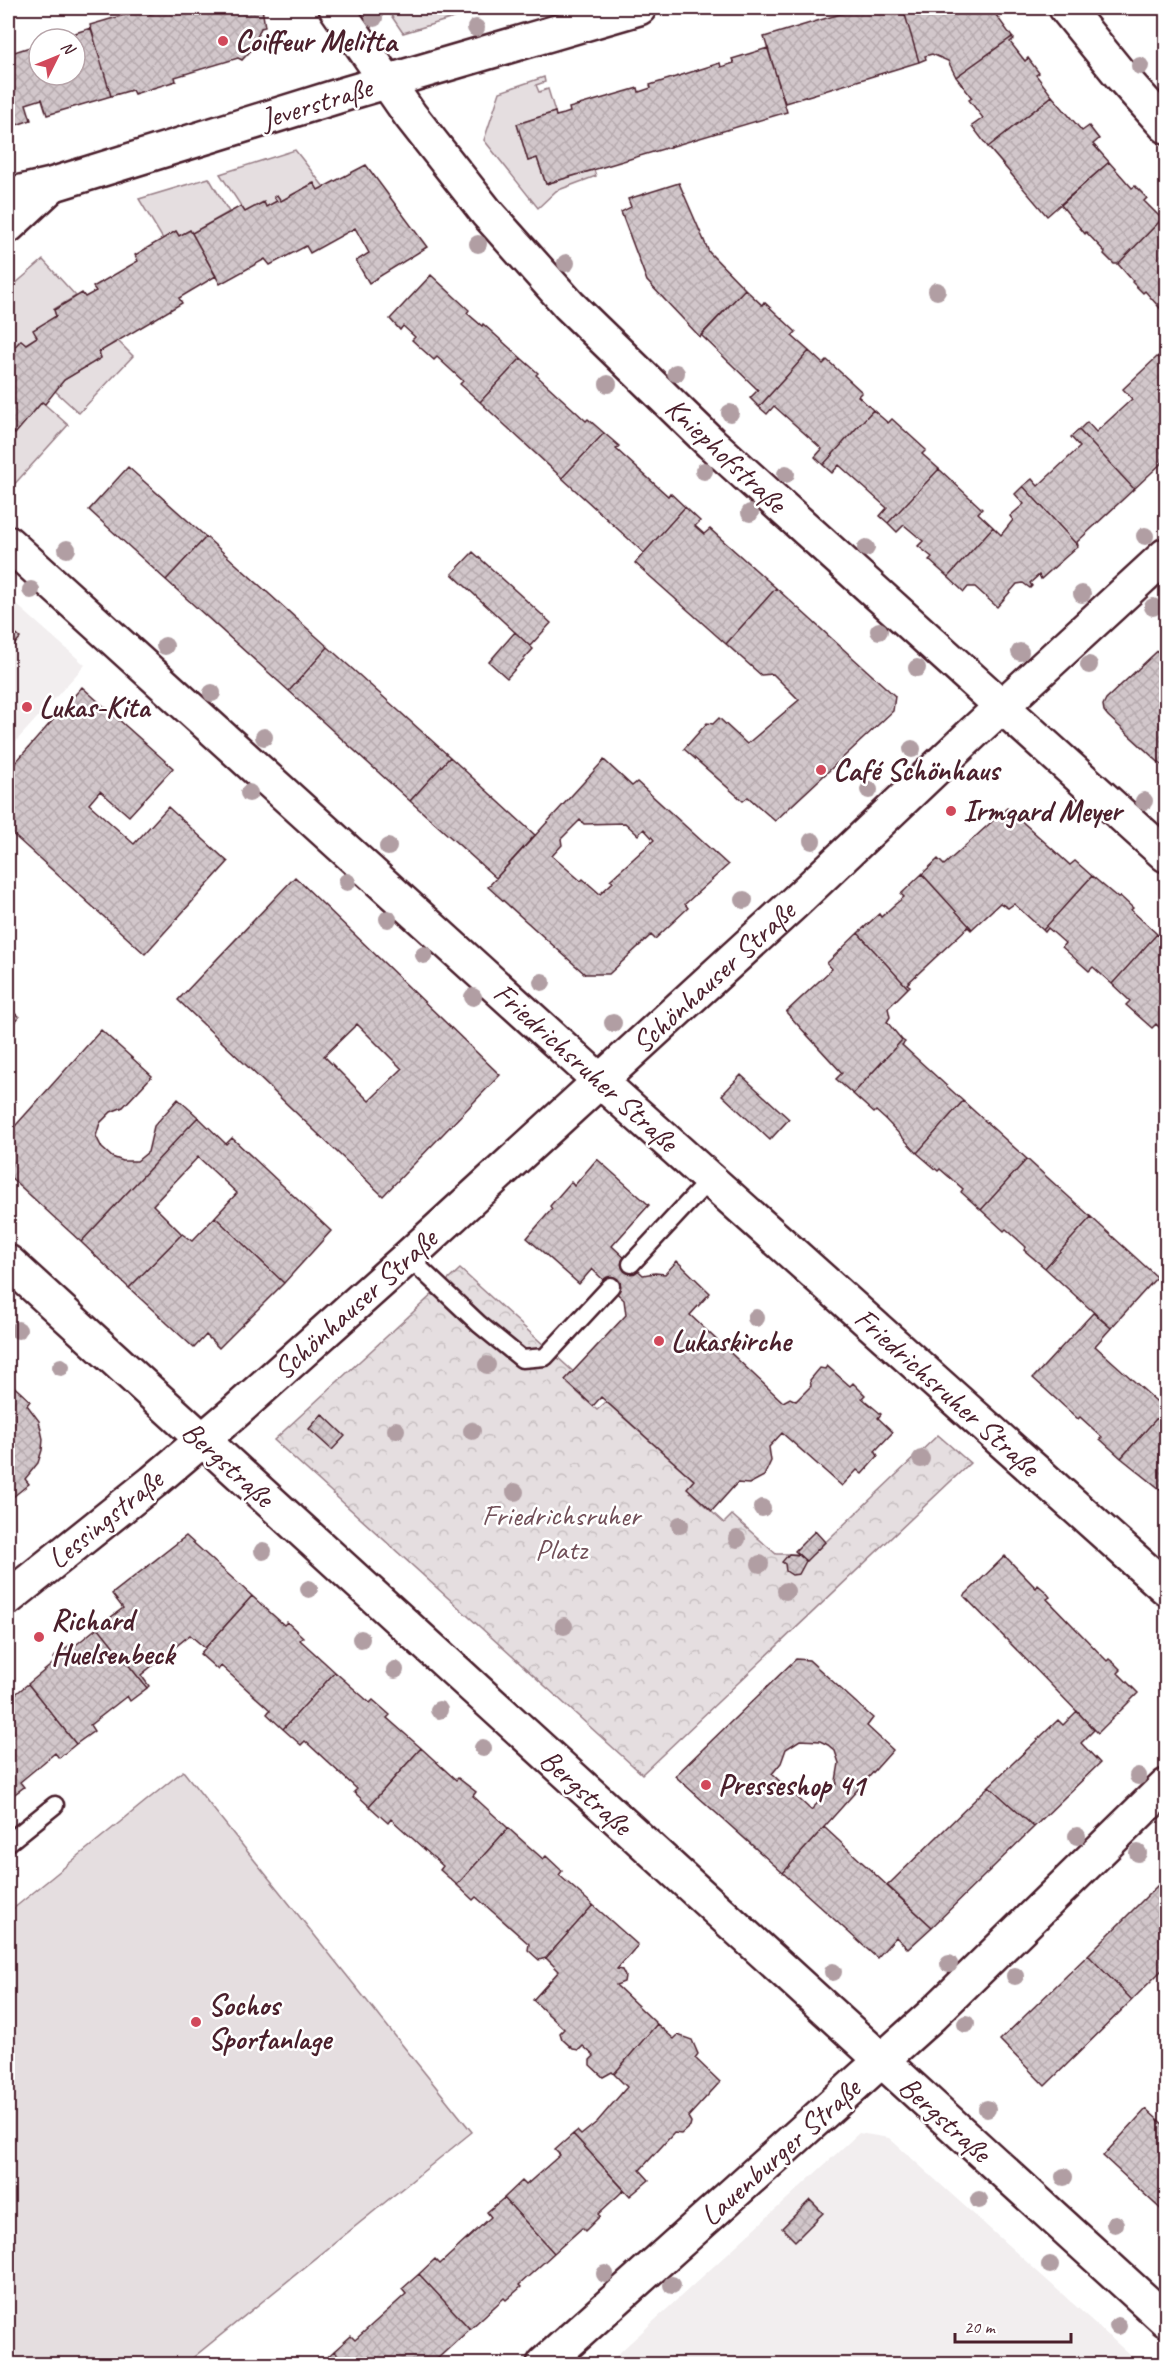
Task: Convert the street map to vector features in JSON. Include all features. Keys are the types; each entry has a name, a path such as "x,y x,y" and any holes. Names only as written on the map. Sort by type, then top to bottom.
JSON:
{"street":[{"name":"Kniephofstraße","path":"336,8 410,115 487,213 574,311 711,443 1167,855"},
{"name":"Jeverstraße","path":"8,226 51,185 387,81 639,8"},
{"path":"1066,8 1122,77 1167,126"},
{"path":"8,195 51,185"},
{"name":"Friedrichsruher Straße","path":"8,543 600,1081 1167,1588"},
{"name":"Schönhauser Straße","path":"201,1440 408,1257 793,904 1002,706 1167,555"},
{"name":"Bergstraße","path":"8,1263 1167,2320"},
{"name":"Lessingstraße","path":"8,1598 201,1440"},
{"name":"Lauenburger Straße","path":"544,2364 932,2015 1167,1786"}],"lane":[{"path":"631,1264 710,1179"},
{"path":"408,1257 479,1324 522,1359 545,1357 611,1286"},
{"path":"8,1843 55,1805"}],"shaded area":[{"name":"Lukas-Kita","path":"8,597 85,665 8,750"},
{"path":"859,2133 889,2138 1140,2364 607,2364"}],"green space":[{"path":"386,8 487,8 403,33"},
{"path":"544,77 545,82 536,85 539,92 548,89 555,112 517,124 528,161 537,158 546,184 594,170 596,176 556,191 538,208 484,140 500,92"},
{"path":"295,150 324,187 318,190 313,183 281,201 276,195 274,197 277,201 266,207 263,202 245,212 220,174"},
{"path":"209,178 229,212 192,233 190,230 179,236 176,231 163,239 139,199"},
{"path":"43,260 76,296 54,309 56,316 34,331 37,337 26,344 21,340 8,354 8,290"},
{"path":"118,341 133,356 79,413 54,390 64,380 101,358 99,352"},
{"path":"42,402 68,425 11,488 8,485 8,428 15,434"},
{"name":"Friedrichsruher Platz","path":"460,1269 577,1375 568,1384 597,1410 606,1402 698,1484 690,1492 724,1523 732,1515 776,1554 813,1554 938,1435 970,1463 642,1774 274,1440"},
{"name":"Sochos Sportanlage","path":"183,1771 472,2132 185,2364 8,2364 8,1913"}],"building":[{"path":"148,8 150,14 171,8 262,8 265,27 261,28 255,46 242,60 238,58 175,77 176,81 134,94 132,90 111,96 90,25"},
{"path":"860,8 903,8 919,62 785,103 764,37"},
{"path":"903,8 991,8 1012,37 956,77 948,61 932,54 925,56 926,59 919,62"},
{"path":"91,28 111,96 47,115 42,99 26,104 31,120 8,128 8,54 27,48 27,87 87,87 87,29"},
{"path":"1012,37 1014,39 1010,42 1025,61 1028,58 1039,73 1036,75 1052,96 988,147 972,126 983,118 969,100 972,98 956,77"},
{"path":"768,48 787,112 546,184 537,158 528,161 517,124 555,112 556,116 564,114 570,112 569,108 638,88 639,92 651,88 650,85 720,63 721,67 734,63 732,59"},
{"path":"1052,96 1082,131 1089,126 1099,139 1093,144 1109,162 1047,216 988,147"},
{"path":"1109,162 1132,188 1135,186 1147,198 1144,201 1162,219 1118,264 1114,264 1104,254 1105,252 1086,232 1085,234 1061,205"},
{"path":"366,165 427,247 369,283 356,261 369,253 355,228 310,253 306,246 270,265 265,259 220,284 192,233 241,206 245,212 264,202 266,207 277,201 274,197 277,195 281,201 314,183 318,190"},
{"path":"679,183 709,252 745,289 700,337 647,281 621,212 631,207 628,199"},
{"path":"1162,219 1166,223 1166,315 1145,291 1143,293 1132,282 1118,264"},
{"path":"190,230 216,276 179,298 182,303 99,352 101,358 64,380 45,404 42,402 15,434 8,428 8,354 21,340 26,344 37,337 33,330 56,316 54,310 82,293 85,297 96,291 93,287 138,261 135,255 176,231 179,236"},
{"path":"431,275 469,310 467,313 521,358 480,402 460,384 463,381 437,357 434,360 412,340 415,337 403,326 400,330 390,319"},
{"path":"745,289 762,305 764,302 796,332 792,336 809,351 759,407 750,398 758,390 701,335"},
{"path":"809,351 823,364 827,360 862,392 858,396 873,410 823,465 815,457 822,449 774,406 767,414 759,407"},
{"path":"1158,356 1166,366 1166,459 1134,489 1079,430 1087,422 1096,432 1132,399 1123,389"},
{"path":"521,358 586,421 588,419 604,433 562,478 480,402"},
{"path":"873,410 888,423 892,419 926,450 922,454 939,469 888,523 880,516 887,508 839,465 832,473 823,465"},
{"path":"1079,430 1134,489 1077,542 1078,546 1023,486 1032,479 1038,486 1080,447 1071,437"},
{"path":"604,433 619,446 616,449 668,496 670,493 685,507 644,553 562,478"},
{"path":"128,467 206,537 166,580 89,510"},
{"path":"939,469 982,509 978,513 993,527 948,577 929,560 932,557 918,546 923,541 904,525 897,532 888,523"},
{"path":"1023,486 1078,546 1041,579 1039,575 1030,583 1032,586 1030,588 1023,583 1017,584 997,607 975,587 968,587 964,592 948,577 993,527 1001,535 1013,520 1010,516 1024,504 1015,494"},
{"path":"685,507 700,521 695,526 704,534 710,529 776,588 726,644 635,563"},
{"path":"206,537 328,647 289,691 166,580"},
{"path":"473,552 551,623 530,646 452,574"},
{"path":"776,588 895,696 893,711 775,821 748,797 743,801 684,749 707,723 713,724 719,718 747,744 799,700 773,674 761,675 726,644"},
{"path":"8,627 20,638 8,652"},
{"path":"515,632 533,649 507,678 489,662"},
{"path":"1166,643 1166,769 1108,716 1103,705 1106,699"},
{"path":"328,647 450,757 410,801 289,691"},
{"path":"82,687 173,768 129,816 100,791 89,804 134,844 168,807 228,862 145,954 8,830 8,771"},
{"path":"450,757 535,835 496,878 410,801"},
{"path":"604,760 632,786 637,782 728,865 685,904 688,908 655,939 651,935 609,974 585,974 488,887","holes":["580,820 584,824 625,823 638,835 644,829 654,840 610,880 613,882 600,894 552,856 562,845 561,839"]},
{"path":"1007,808 1070,865 1075,861 1092,876 1043,930 1014,904 1008,908 1000,903 972,929 922,874 938,859 944,865"},
{"path":"922,874 972,929 968,927 907,984 910,986 908,988 858,933 879,914 881,917 904,897 901,894"},
{"path":"1092,876 1118,898 1120,896 1133,908 1131,910 1157,934 1112,984 1093,967 1089,971 1062,947 1065,943 1048,928 1045,932 1043,930"},
{"path":"295,877 500,1075 383,1196 178,1000","holes":["357,1024 402,1069 369,1101 324,1056"]},
{"path":"858,933 908,988 888,1008 890,1017 887,1022 902,1040 853,1094 836,1079 842,1073 786,1012 832,969 827,963"},
{"path":"1157,934 1166,943 1166,1034 1156,1024 1152,1028 1126,1005 1130,1001 1112,984"},
{"path":"8,998 10,1009 19,1017 8,1029"},
{"path":"101,1030 152,1076 123,1107 111,1112 100,1123 96,1136 102,1148 112,1157 123,1161 137,1161 148,1152 154,1126 178,1099 198,1117 81,1242 8,1175 8,1134"},
{"path":"902,1040 905,1042 902,1045 963,1101 917,1153 886,1120 876,1111 874,1113 853,1094"},
{"path":"741,1075 789,1119 770,1140 722,1095"},
{"path":"963,1101 1027,1159 981,1210 961,1192 963,1189 917,1153"},
{"path":"198,1117 226,1144 232,1138 331,1231 284,1283 215,1217 237,1193 198,1157 153,1205 182,1234 129,1288 81,1242"},
{"name":"Lukaskirche","path":"597,1159 649,1205 612,1246 643,1275 665,1274 677,1261 710,1293 690,1315 783,1402 790,1398 796,1401 811,1386 810,1380 820,1368 825,1369 827,1366 850,1386 853,1383 865,1395 862,1398 881,1414 878,1418 893,1432 875,1451 878,1456 862,1474 857,1470 842,1486 782,1433 769,1447 771,1461 764,1476 749,1484 737,1483 712,1511 687,1488 694,1480 601,1397 593,1406 565,1380 626,1315 624,1300 592,1269 579,1284 527,1238 571,1182 574,1186"},
{"path":"1027,1159 1091,1217 1045,1268 1024,1250 1026,1247 1015,1237 1006,1229 1004,1231 981,1210"},
{"path":"215,1217 284,1283 219,1348 206,1335 194,1348 129,1288 182,1234 192,1241"},
{"path":"1091,1217 1157,1277 1111,1328 1045,1268"},
{"path":"1093,1313 1111,1328 1095,1346 1165,1409 1121,1458 1080,1417 1078,1419 1033,1378"},
{"path":"8,1381 30,1401 27,1405 39,1421 43,1439 38,1463 25,1479 29,1484 8,1501"},
{"path":"1166,1410 1166,1494 1121,1458"},
{"path":"322,1414 345,1436 332,1450 309,1429"},
{"path":"815,1531 825,1542 806,1561 795,1551"},
{"path":"186,1536 252,1596 205,1648 190,1635 141,1675 149,1686 147,1688 98,1627 123,1608 112,1594"},
{"path":"789,1554 799,1555 806,1561 799,1574 792,1575 786,1571 785,1564 782,1562"},
{"path":"1005,1556 1036,1588 1038,1585 1045,1591 1050,1597 1047,1599 1107,1661 1109,1659 1121,1670 1118,1673 1138,1693 1098,1733 964,1596"},
{"path":"252,1596 284,1625 287,1622 303,1637 300,1640 335,1672 283,1729 267,1714 270,1710 221,1666 218,1670 200,1654"},
{"path":"98,1627 147,1688 130,1701 127,1696 90,1725 94,1731 76,1744 28,1684 56,1661 53,1658 70,1645 72,1648"},
{"path":"796,1659 809,1660 873,1718 867,1726 893,1750 783,1873 675,1776","holes":["800,1740 820,1741 835,1751 839,1763 837,1783 811,1810 772,1774 781,1763 786,1749"]},
{"path":"335,1672 370,1703 373,1700 390,1715 387,1718 421,1748 369,1806 354,1792 357,1789 305,1741 301,1745 283,1729"},
{"path":"28,1684 76,1744 59,1758 55,1753 20,1782 24,1787 8,1799 8,1700"},
{"path":"1077,1711 1094,1730 1081,1743 1100,1763 1034,1827 989,1786 1058,1720 1063,1725"},
{"path":"421,1748 456,1780 458,1778 476,1792 473,1796 508,1828 457,1885 440,1870 443,1866 391,1819 388,1823 369,1806"},
{"path":"989,1786 1034,1827 932,1927 887,1886"},
{"path":"824,1827 932,1927 908,1949 896,1937 877,1958 783,1873"},
{"path":"508,1828 543,1859 546,1856 562,1871 559,1875 593,1905 546,1958 539,1960 528,1950 529,1944 476,1897 473,1900 457,1885"},
{"path":"1166,1877 1166,1966 1132,2000 1088,1955"},
{"path":"593,1905 638,1945 617,1969 622,1970 625,1976 624,1982 616,1985 657,2024 614,2074 612,2072 603,2077 590,2065 590,2060 594,2056 583,2046 579,2050 573,2049 562,2039 560,2033 564,2029 533,2000 559,1971 546,1958"},
{"path":"1088,1955 1132,2000 1045,2086 1000,2040"},
{"path":"657,2024 674,2039 678,2035 692,2040 698,2054 695,2058 720,2082 688,2117 691,2122 690,2126 681,2134 674,2133 640,2170 649,2180 630,2196 573,2134 577,2131 581,2135 597,2122 627,2087 614,2074"},
{"path":"1146,2109 1166,2127 1166,2214 1103,2156"},
{"path":"573,2134 624,2190 598,2214 600,2216 585,2231 582,2228 554,2253 504,2198 522,2181 526,2185 560,2155 555,2150"},
{"path":"504,2198 554,2253 519,2285 521,2287 506,2300 504,2298 470,2329 419,2274 435,2259 440,2264 491,2217 487,2212"},
{"path":"810,2200 823,2213 795,2241 782,2228"},
{"path":"419,2274 470,2329 436,2360 438,2363 436,2364 346,2364 334,2351 351,2336 355,2340 406,2294 402,2289"},
{"path":"334,2351 346,2364 320,2364"}],"place":[{"name":"Coiffeur Melitta","path":"223,41"},
{"name":"Lukas-Kita","path":"27,707"},
{"name":"Café Schönhaus","path":"821,770"},
{"name":"Irmgard Meyer","path":"951,811"},
{"name":"Lukaskirche","path":"659,1341"},
{"name":"Richard Huelsenbeck","path":"39,1637"},
{"name":"Presseshop 41","path":"706,1785"},
{"name":"Sochos Sportanlage","path":"196,2022"}]}
